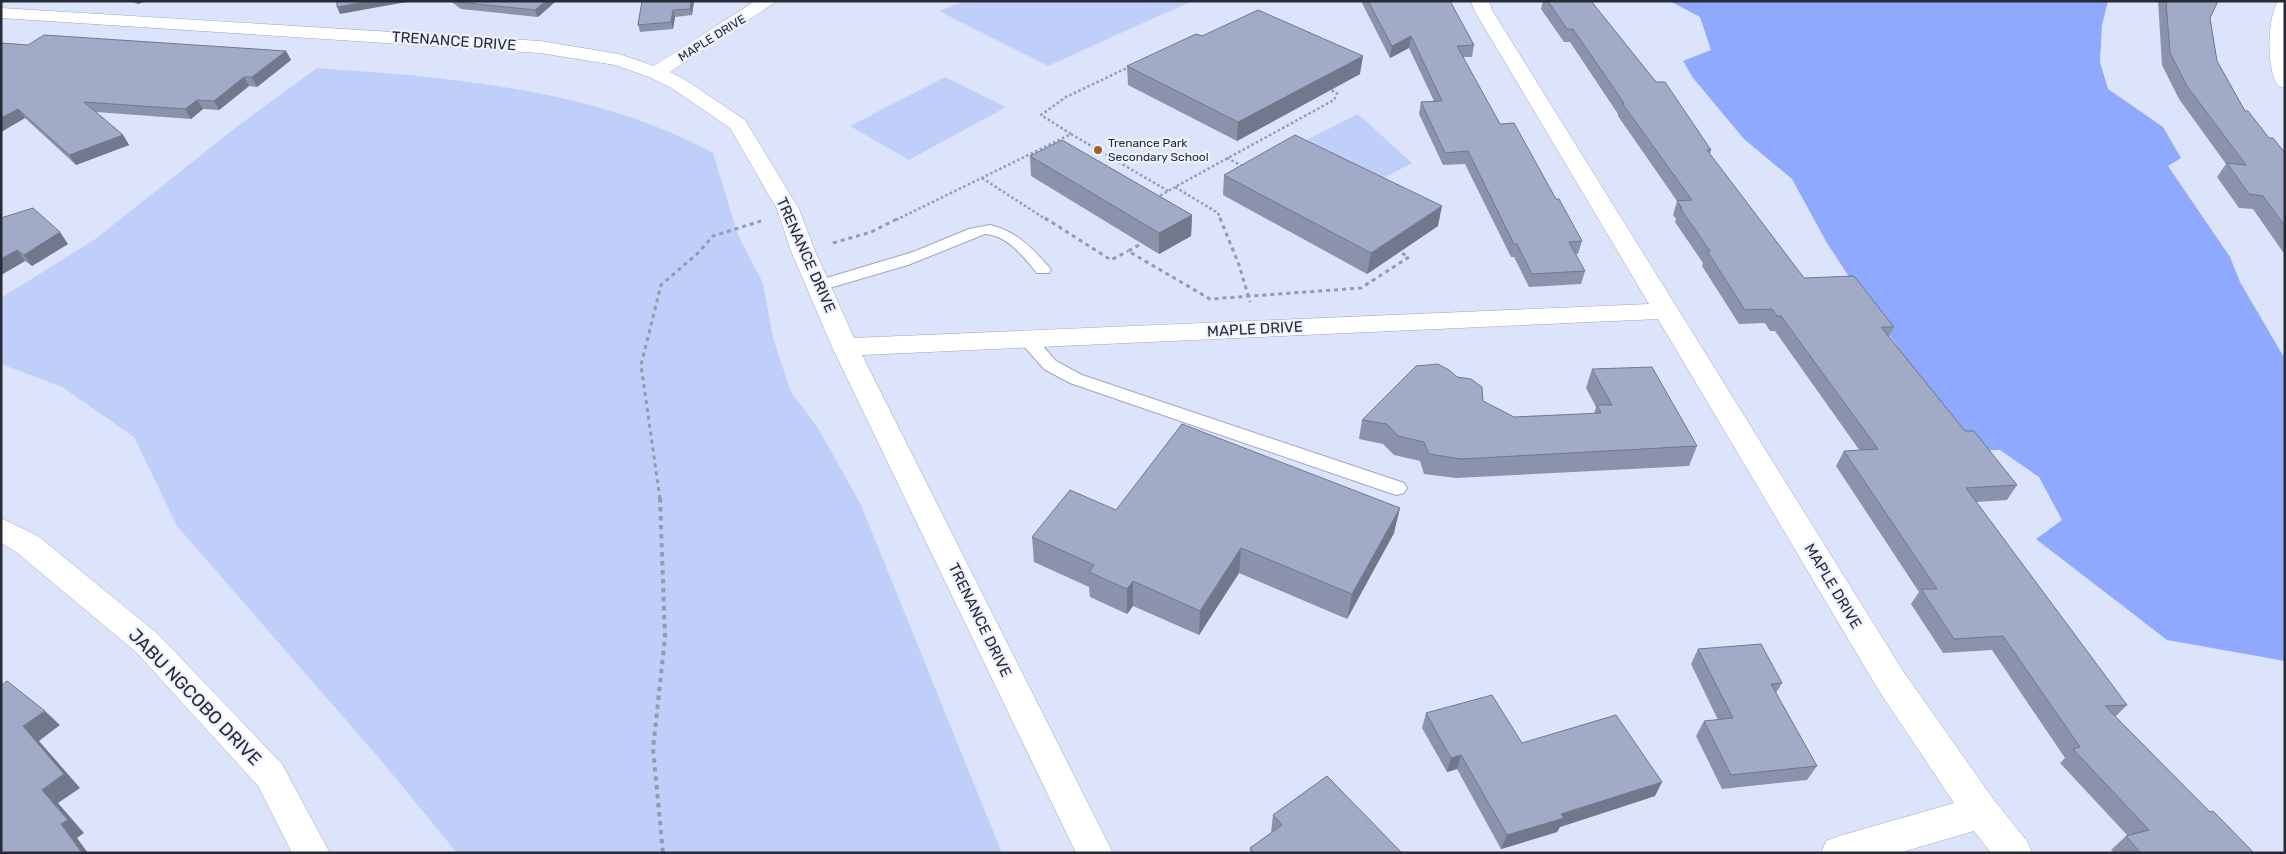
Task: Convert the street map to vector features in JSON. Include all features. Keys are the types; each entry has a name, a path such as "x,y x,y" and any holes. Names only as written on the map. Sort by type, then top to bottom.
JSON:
{"street":[{"path":"8,17 57,1"},
{"name":"MAPLE DRIVE","path":"656,73 768,1"},
{"name":"MAPLE DRIVE","path":"1480,1 1483,10 1890,681 1981,812 2014,853"},
{"path":"2285,4 2279,52 2282,76 2285,82"},
{"name":"TRENANCE DRIVE","path":"8,17 540,47 619,60 656,73 677,83 738,124 788,209 803,251 845,346 1095,853"},
{"name":"MAPLE DRIVE","path":"845,346 1666,310"},
{"name":"JABU NGCOBO DRIVE","path":"1,529 27,544 147,643 270,775 312,853"},
{"path":"1839,853 1981,812"}],"lane":[{"path":"819,286 930,252 974,232 988,229 1013,239 1025,249 1043,270"},
{"path":"1027,339 1050,365 1076,379 1397,488"}],"path":[{"path":"1139,62 1066,96 1041,115 1168,191"},
{"path":"1150,201 1334,100 1337,92 1324,86"},
{"path":"803,251 871,232 1072,134"},
{"path":"1227,158 1244,167"},
{"path":"982,178 1112,260 1139,246"},
{"path":"1176,187 1218,213 1239,265 1258,329"},
{"path":"663,853 653,749 665,637 659,484 641,365 661,285 698,253 713,236 756,223 788,209"},
{"path":"1128,251 1210,300 1361,288 1409,257 1391,247"}],"shaded area":[{"path":"965,1 1192,1 1048,66 939,11"},
{"path":"1670,1 2108,1 2102,25 2100,62 2108,89 2163,127 2181,158 2168,166 2230,257 2240,282 2285,359 2285,661 2167,640 2036,539 2062,520 2039,477 2000,450 1975,451 1870,309 1827,243 1792,179 1744,139 1693,78 1683,61 1711,50 1700,17"},
{"path":"317,68 469,82 571,100 620,114 668,131 713,153 738,235 763,283 773,338 791,392 818,428 861,505 1002,853 457,853 379,758 177,526 134,437 62,387 1,364 1,298 94,240 239,125"},
{"path":"945,77 1006,107 909,160 850,126"},
{"path":"1358,114 1412,163 1365,188 1289,149"}],"building":[{"path":"337,1 370,1 337,7"},
{"path":"456,1 546,1 535,10"},
{"path":"642,1 691,1 690,9 673,10 671,22 638,25"},
{"path":"1368,1 1450,1 1474,45 1457,46 1500,124 1514,123 1556,199 1559,199 1582,241 1569,242 1585,271 1532,274 1517,244 1514,244 1468,151 1445,153 1421,102 1442,101 1411,36 1392,46"},
{"path":"1548,1 1591,1 1656,82 1665,82 1711,150 1707,150 1804,278 1854,276 1894,327 1881,327 1965,431 1974,431 2017,485 1966,488 2127,705 2105,706 2210,812 2213,811 2254,853 2141,853 2126,836 2149,830 2073,749 2080,747 2003,636 1954,639 1921,589 1937,589 1844,451 1878,449 1781,316 1777,316 1772,309 1745,310 1707,251 1710,251 1677,201 1692,200 1622,103 1624,103 1573,29 1567,29"},
{"path":"2166,1 2218,1 2210,18 2217,61 2245,111 2248,111 2269,138 2273,138 2285,153 2285,226 2263,196 2249,194 2227,163 2246,165 2187,86 2170,53"},
{"path":"1258,10 1363,56 1238,122 1127,66 1196,34 1202,36"},
{"path":"44,35 286,51 252,77 244,77 214,101 197,100 185,109 84,102 123,135 69,155 18,109 1,118 1,43 28,45"},
{"path":"1295,135 1442,206 1371,253 1224,175"},
{"path":"1062,140 1192,215 1159,233 1030,156"},
{"path":"33,208 60,232 24,255 17,250 1,259 1,218"},
{"path":"1438,364 1457,377 1471,379 1482,387 1483,401 1514,417 1601,413 1597,405 1612,405 1592,369 1652,367 1697,446 1461,459 1429,454 1424,442 1398,436 1387,424 1362,420 1416,366"},
{"path":"1182,424 1400,508 1352,594 1241,548 1200,611 1133,581 1127,589 1089,572 1094,565 1032,537 1070,490 1116,510"},
{"path":"1761,644 1782,683 1771,684 1817,766 1731,775 1704,721 1733,718 1698,649"},
{"path":"7,681 45,711 23,726 64,774 42,790 68,820 61,824 82,853 1,853 1,686"},
{"path":"1492,695 1522,743 1616,715 1662,782 1561,814 1564,818 1507,835 1461,755 1451,758 1426,713"},
{"path":"1327,776 1402,853 1254,853 1250,848 1282,825 1273,815"}],"place":[{"name":"Trenance Park Secondary School","path":"1098,150"}]}
